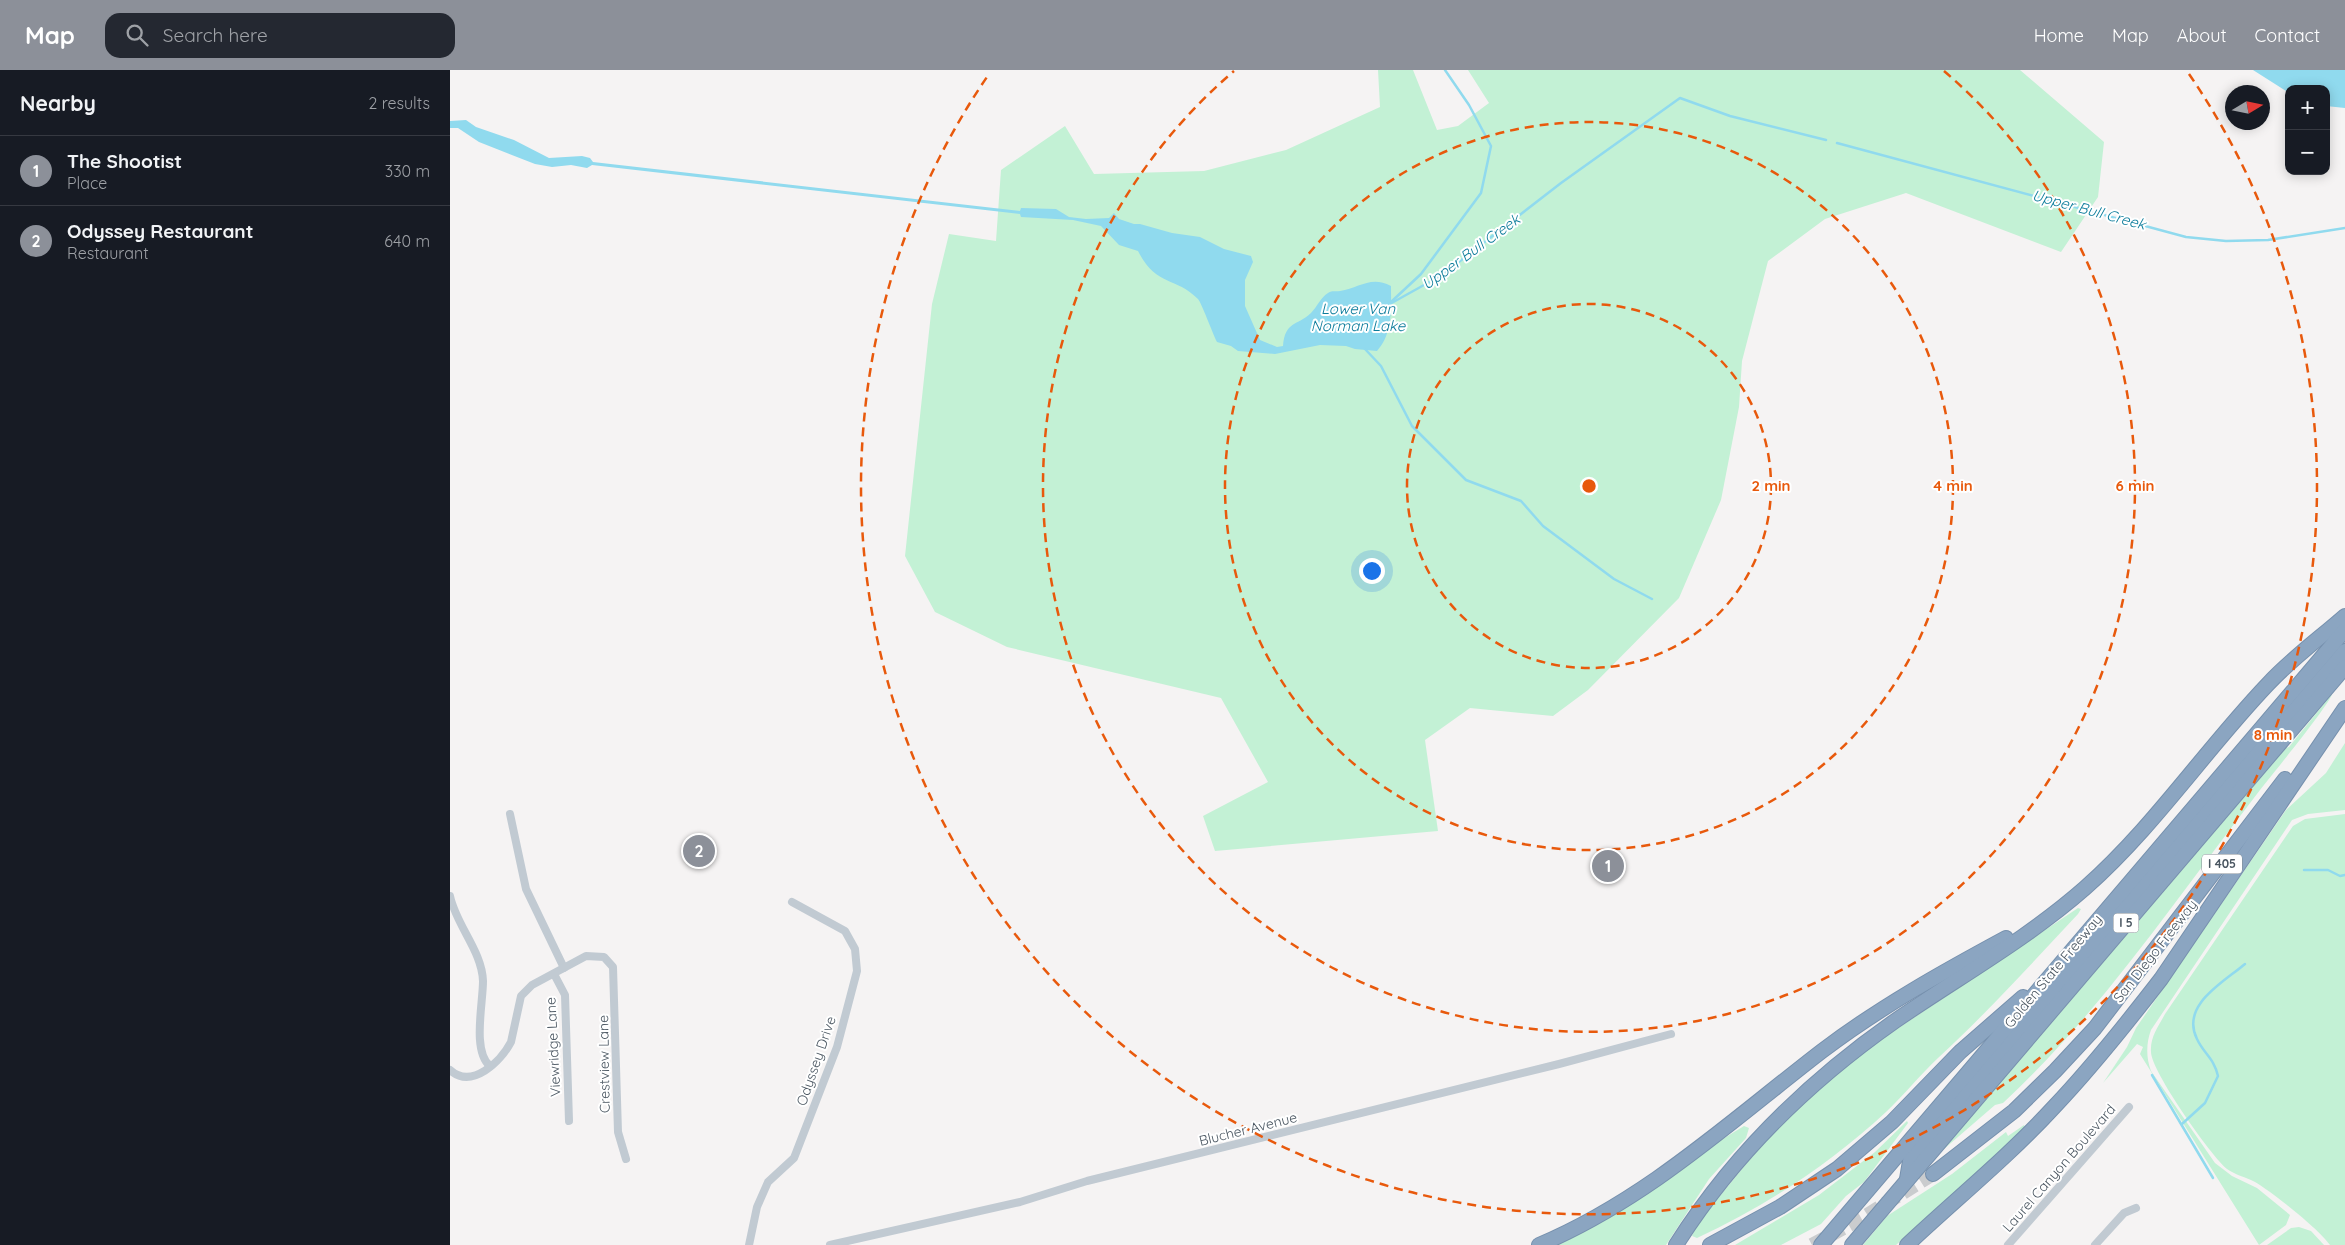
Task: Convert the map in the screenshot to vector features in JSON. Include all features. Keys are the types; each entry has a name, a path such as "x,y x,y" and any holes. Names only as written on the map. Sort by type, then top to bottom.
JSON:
{"highway":[{"path":"1676,1245 1718,1183 1741,1156 1799,1097 1838,1063 1896,1021 2062,908 2129,845 2269,682 2345,616"},
{"name":"Golden State Freeway","path":"1821,1245 2345,630"},
{"path":"1832,1245 2345,643"},
{"path":"1907,1179 1910,1162 2345,652"},
{"name":"Golden State Freeway","path":"1852,1245 2345,668"},
{"name":"San Diego Freeway","path":"1933,1174 2014,1110 2055,1071 2095,1028 2173,929 2345,698"},
{"path":"1907,1245 2007,1154 2054,1107 2134,1014 2161,979 2345,708"},
{"path":"1539,1245 1607,1212 1659,1178 1868,1018 1942,973 2062,908"},
{"path":"1710,1245 1765,1217 1837,1169 1892,1122 1960,1052 2056,967"}],"street":[{"path":"450,1070 454,1074 467,1077 479,1075 490,1066 511,1042 521,996 532,985 564,968 526,889 510,814"},
{"path":"450,896 454,912 481,967 483,981 480,1044 484,1062 490,1066"},
{"name":"Odyssey Drive","path":"749,1245 756,1207 768,1182 794,1158 837,1047 857,971 855,949 845,931 792,902"},
{"name":"Crestview Lane","path":"564,968 586,956 598,955 604,957 613,968 618,1132 626,1159"},
{"name":"Viewridge Lane","path":"554,974 565,995 570,1121"},
{"name":"Blucher Avenue","path":"830,1245 1020,1202 1087,1181 1559,1064 1671,1034"},
{"name":"Laurel Canyon Boulevard","path":"2008,1245 2129,1107"},
{"path":"2095,1245 2124,1213 2136,1208"}],"green space":[{"path":"1378,70 1413,70 1437,130 1458,126 1489,103 1468,70 2020,70 2104,142 2098,197 2061,252 1906,193 1825,219 1768,261 1742,361 1739,407 1721,500 1679,598 1588,690 1553,716 1470,708 1425,740 1438,831 1215,851 1203,816 1268,782 1221,698 1007,647 935,612 905,556 932,304 949,234 996,241 1001,170 1065,126 1094,174 1204,171 1286,150 1380,107"},
{"path":"2332,694 2311,725 2138,952 2074,1030 2003,1103 1995,1105 1944,1149 2286,748 2289,747"},
{"path":"2345,743 2345,810 2308,814 2292,820 2151,1030 2147,1045 2147,1056 2151,1071 2215,1163 2232,1176 2257,1188 2290,1215 2286,1225 2259,1245 2140,1054 2143,1047 2137,1044 2103,1083 2127,1047 2136,1028 2286,810 2326,773"},
{"path":"2345,814 2345,1245 2330,1245 2316,1230 2283,1202 2255,1182 2230,1171 2219,1161 2171,1094 2154,1062 2151,1047 2155,1032 2165,1014 2293,826 2305,819"},
{"path":"2078,908 2081,909 2078,914 2010,987 1865,1131 1820,1166 1772,1198 1723,1226 1697,1238 1692,1236 1697,1224 1768,1137 1811,1096 1861,1053"},
{"path":"1907,1121 1908,1123 1864,1182 1846,1196 1821,1224 1781,1245 1735,1245 1819,1195 1875,1152"},
{"path":"2024,1125 2025,1128 2008,1144 1896,1245 1863,1245 1887,1216 1952,1174 2006,1132 2008,1136"},
{"path":"1744,1126 1749,1128 1746,1138 1709,1179 1666,1245 1553,1245 1622,1210 1708,1148"},
{"path":"2299,1227 2311,1231 2324,1245 2267,1245 2291,1228"}],"water":[{"path":"2253,70 2345,70 2345,108 2330,106 2330,85 2285,85 2285,90"},
{"name":"Lower Van Norman Lake","path":"466,120 476,127 514,140 549,158 582,156 590,158 593,162 1020,211 1021,208 1056,209 1069,217 1086,219 1109,218 1114,213 1119,219 1134,224 1200,237 1224,249 1251,256 1253,262 1245,280 1245,306 1260,340 1277,347 1283,346 1286,332 1289,328 1311,313 1326,295 1365,283 1377,282 1391,286 1390,320 1386,337 1377,351 1355,349 1346,346 1320,345 1275,354 1238,351 1231,346 1217,342 1198,299 1190,292 1159,276 1145,262 1138,251 1119,245 1101,226 1073,220 1021,217 1020,214 592,165 587,168 571,165 552,167 535,164 479,142 458,128 450,128 450,121"}],"waterway":[{"path":"1391,302 1421,274 1481,193 1491,146 1469,105 1445,70"},
{"name":"Upper Bull Creek","path":"1388,305 1442,275 1561,183 1680,98 1730,116 1826,140"},
{"name":"Upper Bull Creek","path":"1837,143 2186,237 2226,241 2268,240 2345,228"},
{"path":"1365,349 1381,366 1412,426 1466,480 1521,501 1543,526 1614,579 1652,599"},
{"path":"2304,870 2328,870 2340,876 2345,875"},
{"path":"2182,1124 2205,1103 2218,1076 2214,1065 2197,1039 2193,1027 2194,1015 2199,1005 2207,996 2245,964"},
{"path":"2152,1075 2213,1178"}],"tunnel":[{"path":"1812,1245 1864,1217 1933,1174"}],"place":[{"name":"Odyssey Restaurant","path":"699,851"},
{"name":"The Shootist","path":"1608,866"}]}
